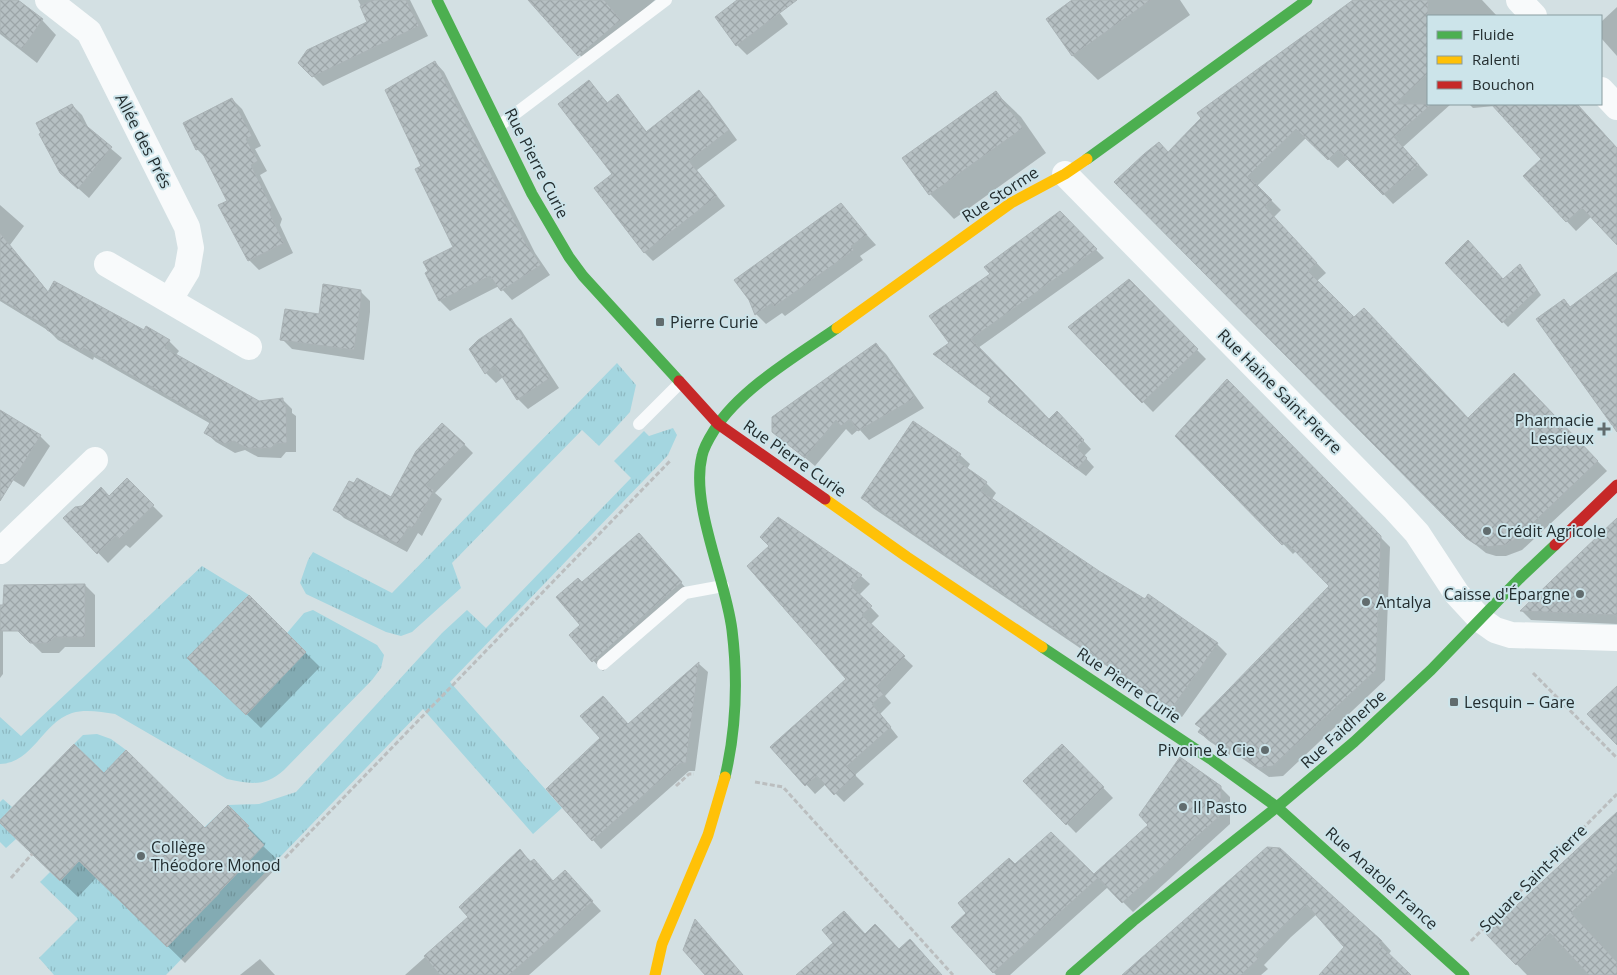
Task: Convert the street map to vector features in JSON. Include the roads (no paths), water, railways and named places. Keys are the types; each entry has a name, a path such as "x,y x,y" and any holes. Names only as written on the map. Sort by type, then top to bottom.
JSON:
{"street":[{"name":"Allée des Prés","path":"48,0 89,32 187,227 191,248 187,272 170,299"},
{"name":"Rue Pierre Curie","path":"437,0 532,194 569,257 583,276 718,424 907,557 1212,760 1277,807"},
{"name":"Rue Storme","path":"656,975 665,932 701,855 719,804 732,738 735,690 734,651 729,612 703,504 700,478 702,458 707,442 718,424 733,405 750,390 1011,203 1065,174 1094,155 1307,0"},
{"path":"1519,0 1533,15"},
{"path":"1602,91 1617,107"},
{"name":"Rue Haine Saint-Pierre","path":"1065,174 1395,509 1417,533 1458,594 1481,620 1495,630 1511,635 1617,638"},
{"path":"107,264 170,299 249,347"},
{"path":"0,551 95,460"},
{"name":"Rue Faidherbe","path":"1071,975 1133,921 1277,807 1354,742 1481,620 1519,579 1617,486"},
{"name":"Rue Anatole France","path":"1277,807 1464,975"}],"lane":[{"path":"499,126 666,0"},
{"path":"639,424 680,384"},
{"path":"603,664 685,593 723,586"},
{"path":"643,975 665,932"}],"place":[{"name":"Pierre Curie","path":"660,322"},
{"name":"Pharmacie Lescieux","path":"1604,429"},
{"name":"Crédit Agricole","path":"1487,531"},
{"name":"Caisse d'Épargne","path":"1580,594"},
{"name":"Antalya","path":"1366,602"},
{"name":"Lesquin – Gare","path":"1454,702"},
{"name":"Pivoine & Cie","path":"1265,750"},
{"name":"Il Pasto","path":"1183,807"},
{"name":"Collège Théodore Monod","path":"141,856"}]}
